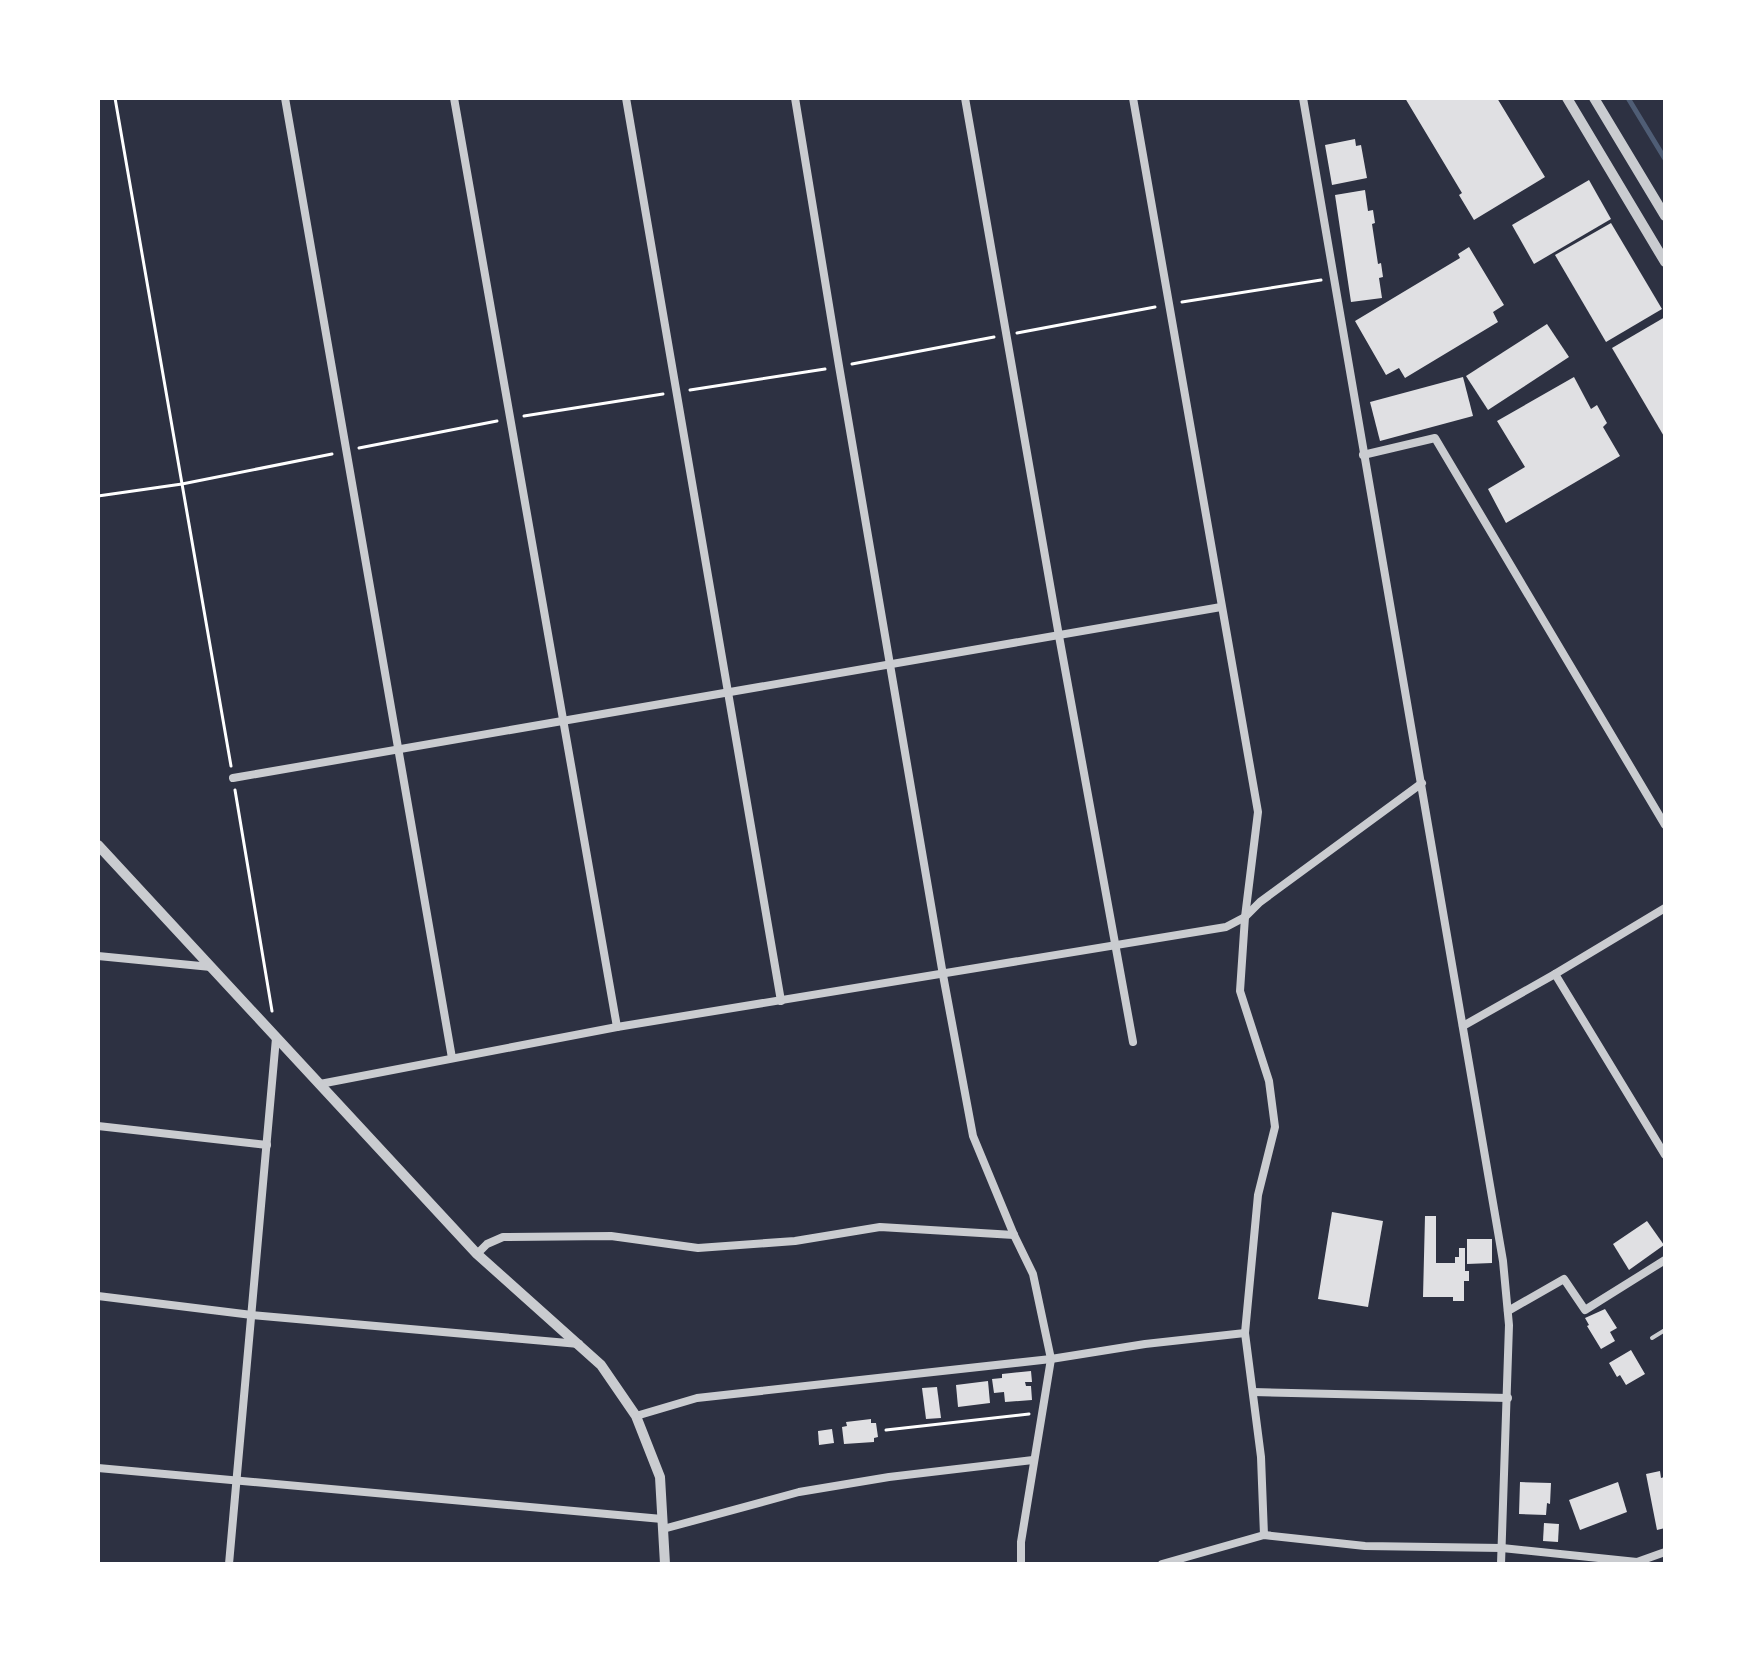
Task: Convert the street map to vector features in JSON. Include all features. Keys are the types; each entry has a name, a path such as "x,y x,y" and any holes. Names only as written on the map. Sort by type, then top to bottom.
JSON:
{"street":[{"path":"285,98 452,1058"},
{"path":"454,98 617,1027"},
{"path":"626,98 781,1001"},
{"path":"795,98 973,1136 1033,1274 1051,1359 1033,1460 1021,1542 1021,1564"},
{"path":"965,98 1133,1042"},
{"path":"1133,98 1258,812 1245,917 1240,991 1269,1081 1275,1127 1258,1195 1245,1333 1261,1457 1264,1535"},
{"path":"1303,98 1503,1261 1508,1311 1508,1398 1501,1564"},
{"path":"1567,98 1665,262"},
{"path":"1594,98 1665,216"},
{"path":"1363,455 1435,438 1665,825"},
{"path":"233,778 1221,607"},
{"path":"320,1084 617,1027 1226,927 1245,917 1260,902 1422,783"},
{"path":"98,845 477,1254 601,1365 636,1416 660,1477 665,1564"},
{"path":"1463,1026 1665,908"},
{"path":"98,956 211,967"},
{"path":"1555,974 1665,1155"},
{"path":"229,1564 276,1038"},
{"path":"98,1126 267,1145"},
{"path":"477,1254 487,1244 503,1237 611,1236 698,1248 795,1241 880,1227 1014,1235"},
{"path":"1508,1311 1564,1279 1585,1310 1665,1260"},
{"path":"98,1296 252,1315 580,1344"},
{"path":"636,1416 697,1398 1051,1359 1245,1333"},
{"path":"1253,1392 1508,1398"},
{"path":"98,1468 663,1524 799,1492 889,1477 1033,1460"},
{"path":"1162,1564 1264,1535 1365,1546 1502,1548 1637,1563 1665,1552"}],"lane":[{"path":"1652,1338 1665,1330"}],"path":[{"path":"115,98 272,1012"},
{"path":"1169,304 1332,278"},
{"path":"98,496 182,484"},
{"path":"886,1430 1042,1412"}],"building":[{"path":"1405,98 1497,98 1545,177 1474,220 1459,195 1462,193"},
{"path":"1355,139 1356,146 1361,145 1367,178 1332,185 1325,145"},
{"path":"1589,180 1611,219 1534,264 1512,225"},
{"path":"1365,190 1368,211 1373,210 1375,223 1372,224 1383,277 1379,278 1382,298 1351,302 1335,195"},
{"path":"1611,223 1662,309 1606,342 1555,255"},
{"path":"1469,247 1504,305 1493,312 1498,322 1405,378 1399,368 1386,375 1355,321 1460,258 1458,254"},
{"path":"1665,317 1665,438 1612,348"},
{"path":"1547,324 1569,357 1488,410 1466,376"},
{"path":"1463,377 1473,416 1380,441 1370,402"},
{"path":"1574,377 1591,409 1597,405 1607,423 1603,427 1620,456 1506,523 1488,489 1525,467 1497,421"},
{"path":"1332,1212 1383,1221 1368,1307 1318,1299"},
{"path":"1425,1216 1436,1216 1436,1263 1455,1263 1459,1248 1465,1248 1465,1271 1469,1271 1469,1281 1464,1281 1464,1301 1453,1301 1453,1297 1423,1297"},
{"path":"1647,1221 1664,1245 1629,1270 1613,1244"},
{"path":"1467,1239 1492,1239 1492,1263 1467,1264"},
{"path":"1605,1309 1617,1328 1610,1332 1615,1341 1601,1349 1585,1318"},
{"path":"1631,1350 1645,1374 1626,1385 1609,1363"},
{"path":"1031,1371 1032,1382 1025,1382 1026,1386 1031,1386 1032,1400 1005,1402 1004,1392 994,1393 992,1379 1002,1378 1002,1374"},
{"path":"988,1381 990,1403 958,1407 956,1385"},
{"path":"937,1387 941,1418 926,1419 922,1388"},
{"path":"871,1419 871,1423 876,1423 878,1437 874,1438 874,1442 844,1444 842,1427 847,1426 846,1422"},
{"path":"832,1429 834,1443 819,1445 818,1431"},
{"path":"1660,1471 1665,1481 1665,1528 1657,1530 1646,1474"},
{"path":"1520,1482 1551,1483 1546,1515 1519,1514"},
{"path":"1618,1482 1627,1512 1580,1530 1569,1500"},
{"path":"1544,1523 1559,1524 1558,1542 1543,1541"}],"waterway":[{"path":"1628,98 1665,159"}]}
